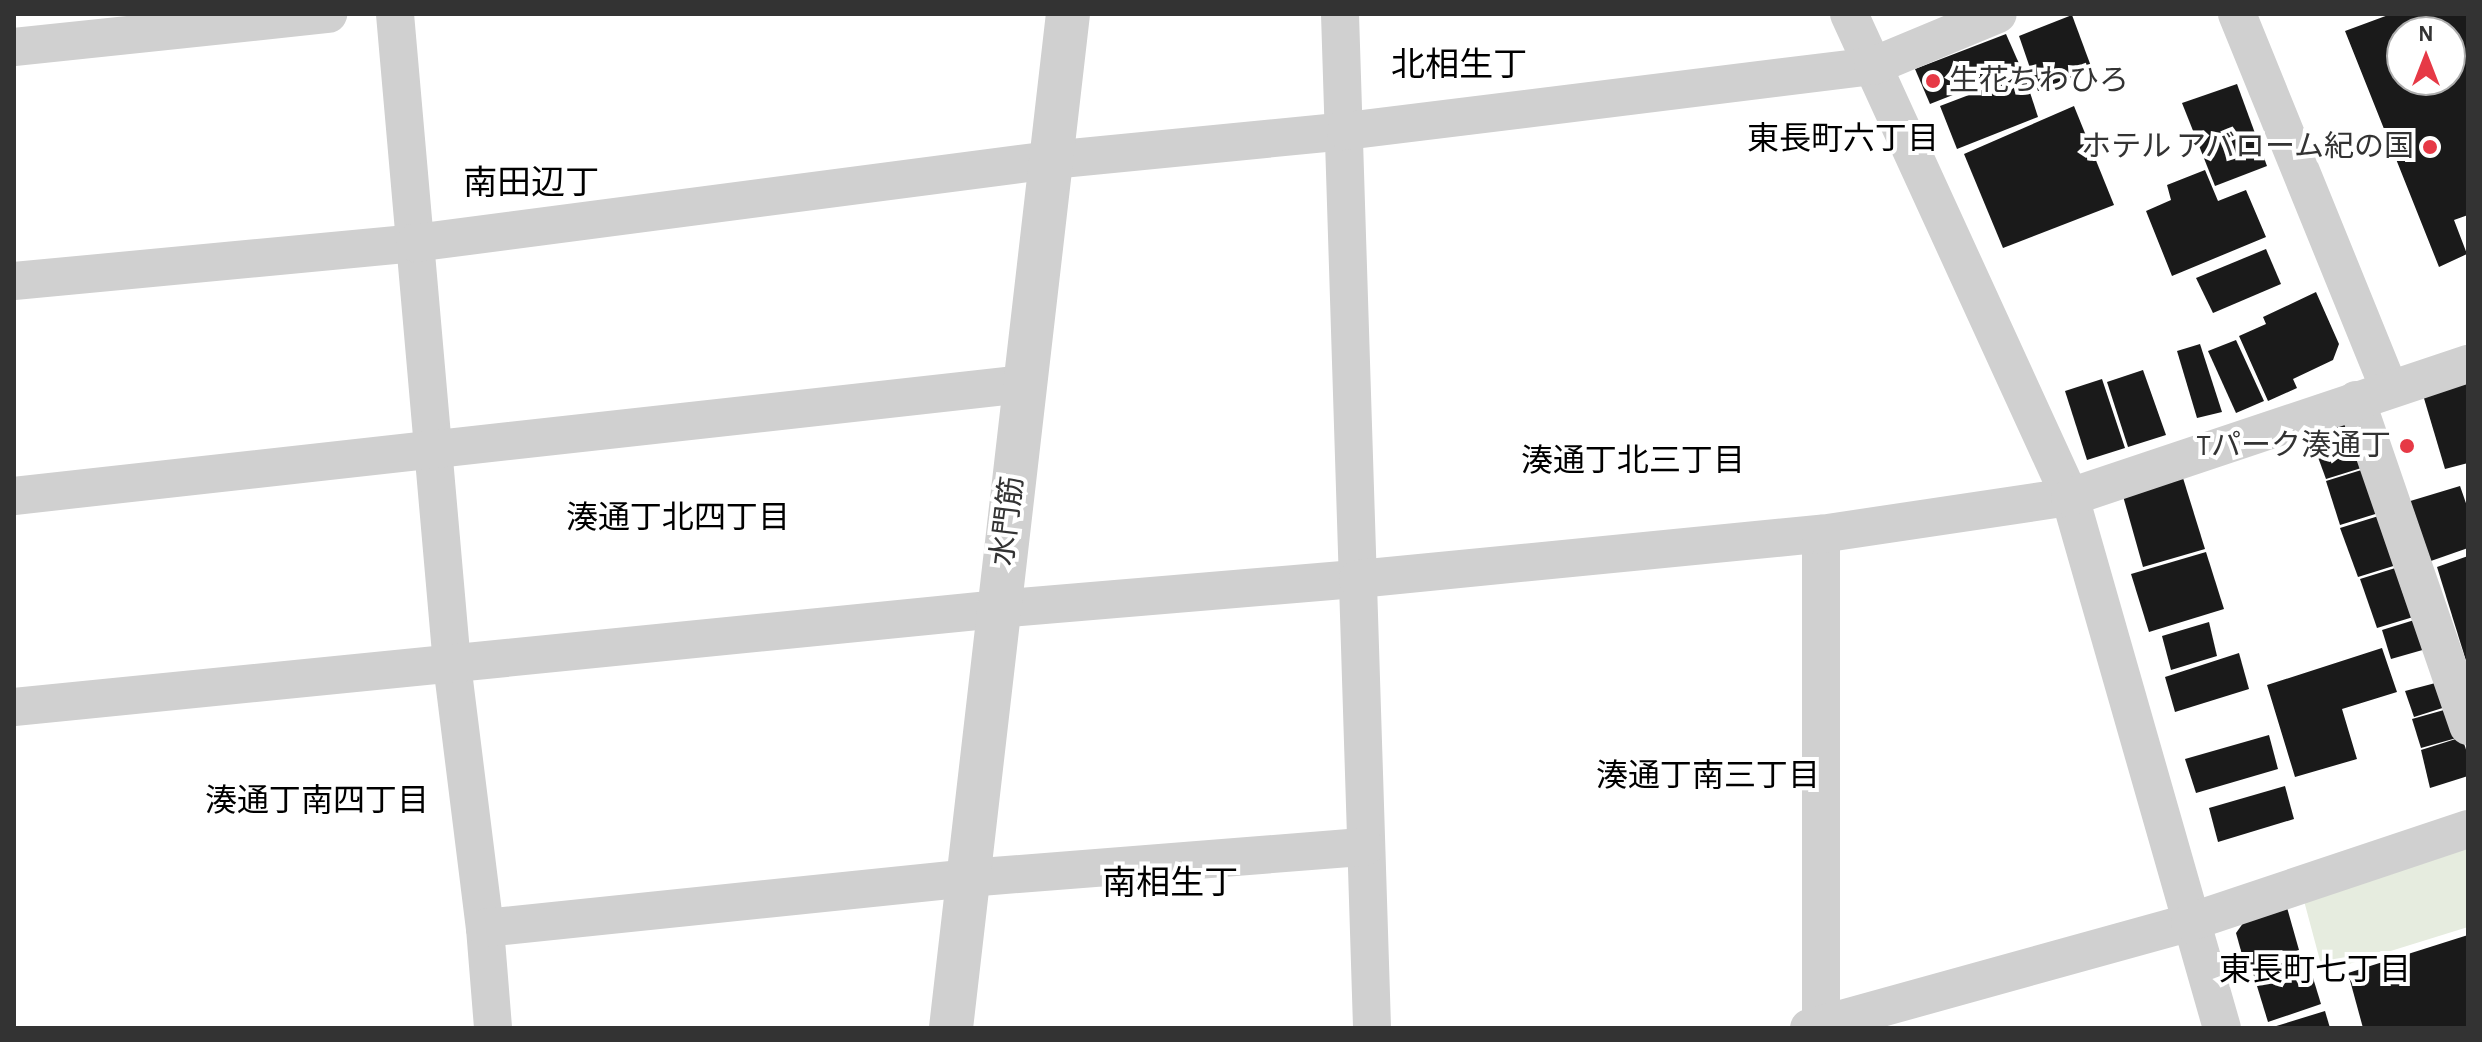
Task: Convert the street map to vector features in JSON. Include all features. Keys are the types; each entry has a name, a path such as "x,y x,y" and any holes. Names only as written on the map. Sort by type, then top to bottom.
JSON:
{"street":[{"path":"14,47 328,14"},
{"path":"395,14 452,664 485,928 493,1028"},
{"name":"水門筋","path":"951,1028 1068,14"},
{"path":"1340,14 1372,1028"},
{"path":"1849,14 2070,497 2222,1028"},
{"path":"14,281 415,243 1051,160 1346,131 1873,66 1998,14"},
{"path":"2237,14 2372,394 2468,726"},
{"path":"14,707 997,609 1358,579 1821,534 2070,497 2468,364"},
{"path":"14,496 433,452 1024,384"},
{"path":"1821,534 1815,1027 2190,922 2468,829"},
{"path":"485,928 968,878 1365,847"}],"shaded area":[{"path":"2468,845 2468,927 2323,972 2303,897"}],"building":[{"name":"ホテル アバローム紀の国","path":"2391,14 2468,14 2468,215 2454,220 2467,254 2439,267 2345,31"},
{"path":"2072,15 2092,69 2038,91 2019,36"},
{"path":"2006,34 2021,68 1930,104 1915,69"},
{"path":"2024,74 2038,117 1957,149 1940,106"},
{"path":"2237,84 2267,166 2215,186 2182,103"},
{"path":"2074,106 2114,205 2003,248 1964,154"},
{"path":"2205,170 2218,201 2246,190 2266,237 2172,276 2146,211 2171,200 2167,185"},
{"path":"2266,249 2281,284 2213,313 2196,278"},
{"path":"2316,292 2339,344 2333,360 2293,379 2297,388 2268,401 2239,336 2266,324 2263,317"},
{"path":"2236,340 2264,401 2236,413 2208,351"},
{"path":"2200,344 2222,412 2197,418 2177,351"},
{"path":"2143,370 2166,435 2128,447 2107,382"},
{"path":"2102,379 2125,448 2087,460 2065,391"},
{"path":"2466,382 2468,463 2445,469 2423,395"},
{"path":"2354,416 2371,465 2326,479 2308,430"},
{"path":"2371,467 2385,511 2340,525 2326,481"},
{"path":"2183,478 2205,549 2143,567 2123,496"},
{"path":"2460,486 2468,509 2468,548 2428,562 2407,502"},
{"path":"2385,514 2403,563 2358,577 2340,528"},
{"path":"2206,552 2224,609 2149,632 2131,574"},
{"path":"2468,556 2468,664 2467,664 2437,567"},
{"path":"2405,565 2423,614 2377,628 2360,579"},
{"path":"2424,617 2433,647 2391,659 2382,630"},
{"path":"2209,622 2217,656 2171,670 2162,636"},
{"path":"2382,648 2397,692 2342,709 2357,759 2295,777 2267,685"},
{"path":"2239,653 2249,689 2175,712 2165,677"},
{"path":"2443,681 2452,705 2414,717 2405,691"},
{"path":"2451,708 2460,737 2421,748 2412,719"},
{"path":"2269,735 2278,769 2196,793 2185,759"},
{"path":"2462,737 2468,756 2468,776 2430,788 2421,750"},
{"path":"2285,786 2294,819 2218,842 2209,808"},
{"path":"2286,904 2299,950 2246,969 2236,933 2249,915"},
{"path":"2468,935 2468,1028 2363,1028 2348,973"},
{"path":"2306,955 2321,1004 2268,1022 2253,973"},
{"path":"2325,1011 2330,1028 2273,1027"}],"place":[{"name":"生花ちわひろ","path":"1933,81"},
{"name":"ホテル アバローム紀の国","path":"2430,147"},
{"name":"Tパーク湊通丁","path":"2407,446"}],"district":[{"name":"北相生丁","path":"1459,67"},
{"name":"東長町六丁目","path":"1843,139"},
{"name":"南田辺丁","path":"531,185"},
{"name":"湊通丁北三丁目","path":"1633,461"},
{"name":"湊通丁北四丁目","path":"678,518"},
{"name":"湊通丁南三丁目","path":"1708,776"},
{"name":"湊通丁南四丁目","path":"317,801"},
{"name":"南相生丁","path":"1170,885"},
{"name":"東長町七丁目","path":"2315,970"}]}
